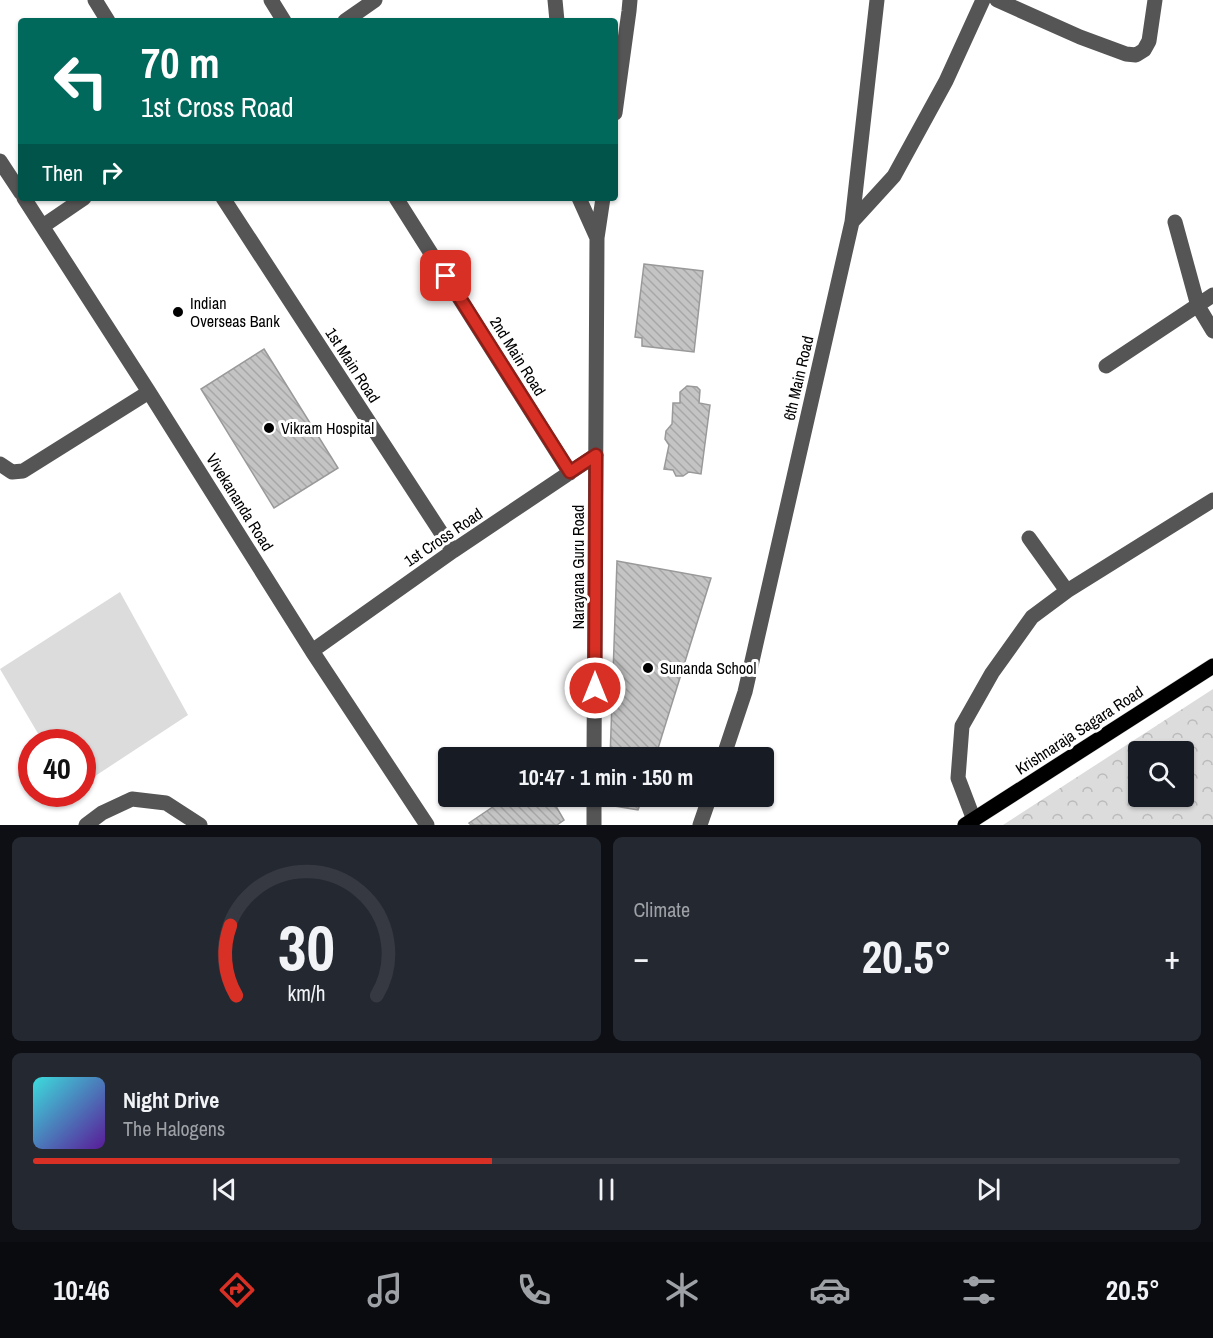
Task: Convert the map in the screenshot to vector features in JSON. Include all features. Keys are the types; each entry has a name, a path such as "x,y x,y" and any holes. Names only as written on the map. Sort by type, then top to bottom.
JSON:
{"main road":[{"name":"Krishnaraja Sagara Road","path":"969,822 1213,666"}],"street":[{"path":"94,0 106,18"},
{"path":"271,0 282,18"},
{"path":"349,18 375,0"},
{"path":"555,0 557,18"},
{"path":"618,91 630,0"},
{"name":"6th Main Road","path":"727,747 745,692 852,222 878,0"},
{"path":"852,222 894,176 946,81 983,0"},
{"path":"998,0 1080,37 1126,54 1136,55 1144,50 1149,41 1155,0"},
{"path":"0,160 18,188"},
{"name":"Vivekananda Road","path":"26,201 312,651 427,825"},
{"path":"43,226 80,201"},
{"name":"1st Main Road","path":"225,201 453,551"},
{"name":"2nd Main Road","path":"398,201 570,472"},
{"path":"580,201 597,238"},
{"name":"Narayana Guru Road","path":"594,747 597,238 603,201"},
{"path":"1175,222 1198,306 1213,331"},
{"path":"1106,366 1213,295"},
{"path":"0,465 12,472 23,471 149,392"},
{"name":"1st Cross Road","path":"312,651 453,551 596,455"},
{"path":"969,822 958,778 962,726 992,673 1032,617 1067,591 1213,500"},
{"path":"1029,538 1067,591"},
{"path":"86,825 102,813 132,799 166,803 200,825"},
{"path":"594,807 594,825"},
{"path":"700,825 706,807"}],"green space":[{"path":"120,592 188,715 96,775 96,729 35,729 0,669"},
{"path":"1213,689 1213,825 1003,825 1128,744 1128,807 1194,807 1194,741 1133,741"}],"building":[{"path":"644,264 703,271 694,352 642,346 642,338 635,337"},
{"name":"Vikram Hospital","path":"264,349 338,468 274,508 201,389"},
{"path":"687,386 697,387 700,390 699,403 710,405 701,474 689,472 683,476 676,476 673,470 664,469 669,445 665,439 666,431 672,424 673,403 680,403 680,392"},
{"name":"Sunanda School","path":"617,561 711,578 658,747 610,747"},
{"path":"493,807 556,807 564,820 557,825 471,825 469,823"},
{"path":"621,807 639,807 638,810"}],"place":[{"name":"Indian Overseas Bank","path":"178,312"},
{"name":"Vikram Hospital","path":"269,428"},
{"name":"Sunanda School","path":"648,668"}],"route":[{"path":"446,276 570,472 596,455 595,688"}]}
